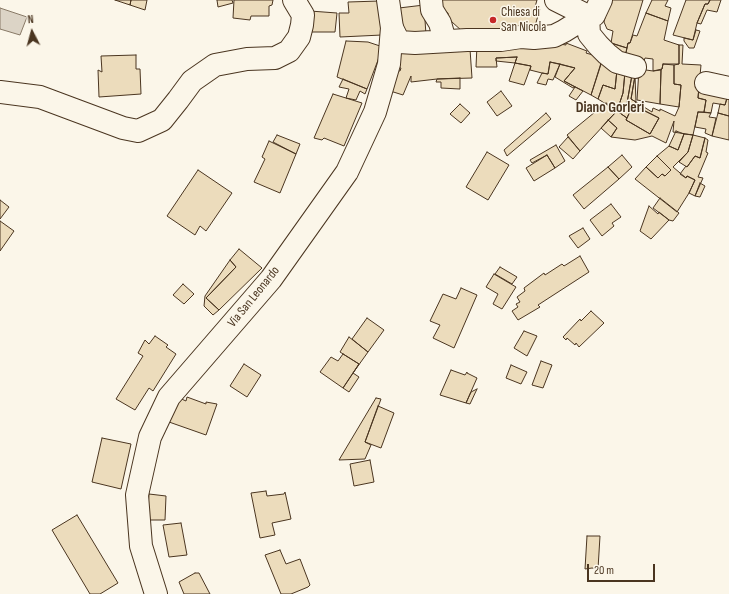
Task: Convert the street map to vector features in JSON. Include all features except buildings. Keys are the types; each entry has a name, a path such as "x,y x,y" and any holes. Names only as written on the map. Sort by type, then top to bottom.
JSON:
{"street":[{"path":"0,92 40,97 123,128 138,131 162,120 192,81 215,65 247,59 276,58 289,51 299,37 303,15 294,0"},
{"name":"Via San Leonardo","path":"156,594 141,546 137,495 150,437 169,397 271,279 347,172 375,112 389,64 392,28 388,0"},
{"path":"431,0 432,10 440,23 445,41"},
{"path":"556,0 595,8"},
{"path":"392,28 400,42 415,43 500,40 521,37 534,38 554,36 564,31 595,8"},
{"path":"595,8 590,34 598,45 617,62 634,67"},
{"path":"706,83 729,88"}],"shaded area":[{"path":"0,8 27,17 20,35 0,29"}],"place":[{"name":"Chiesa di San Nicola","path":"493,20"}],"district":[{"name":"Diano Gorleri","path":"610,108"}]}
